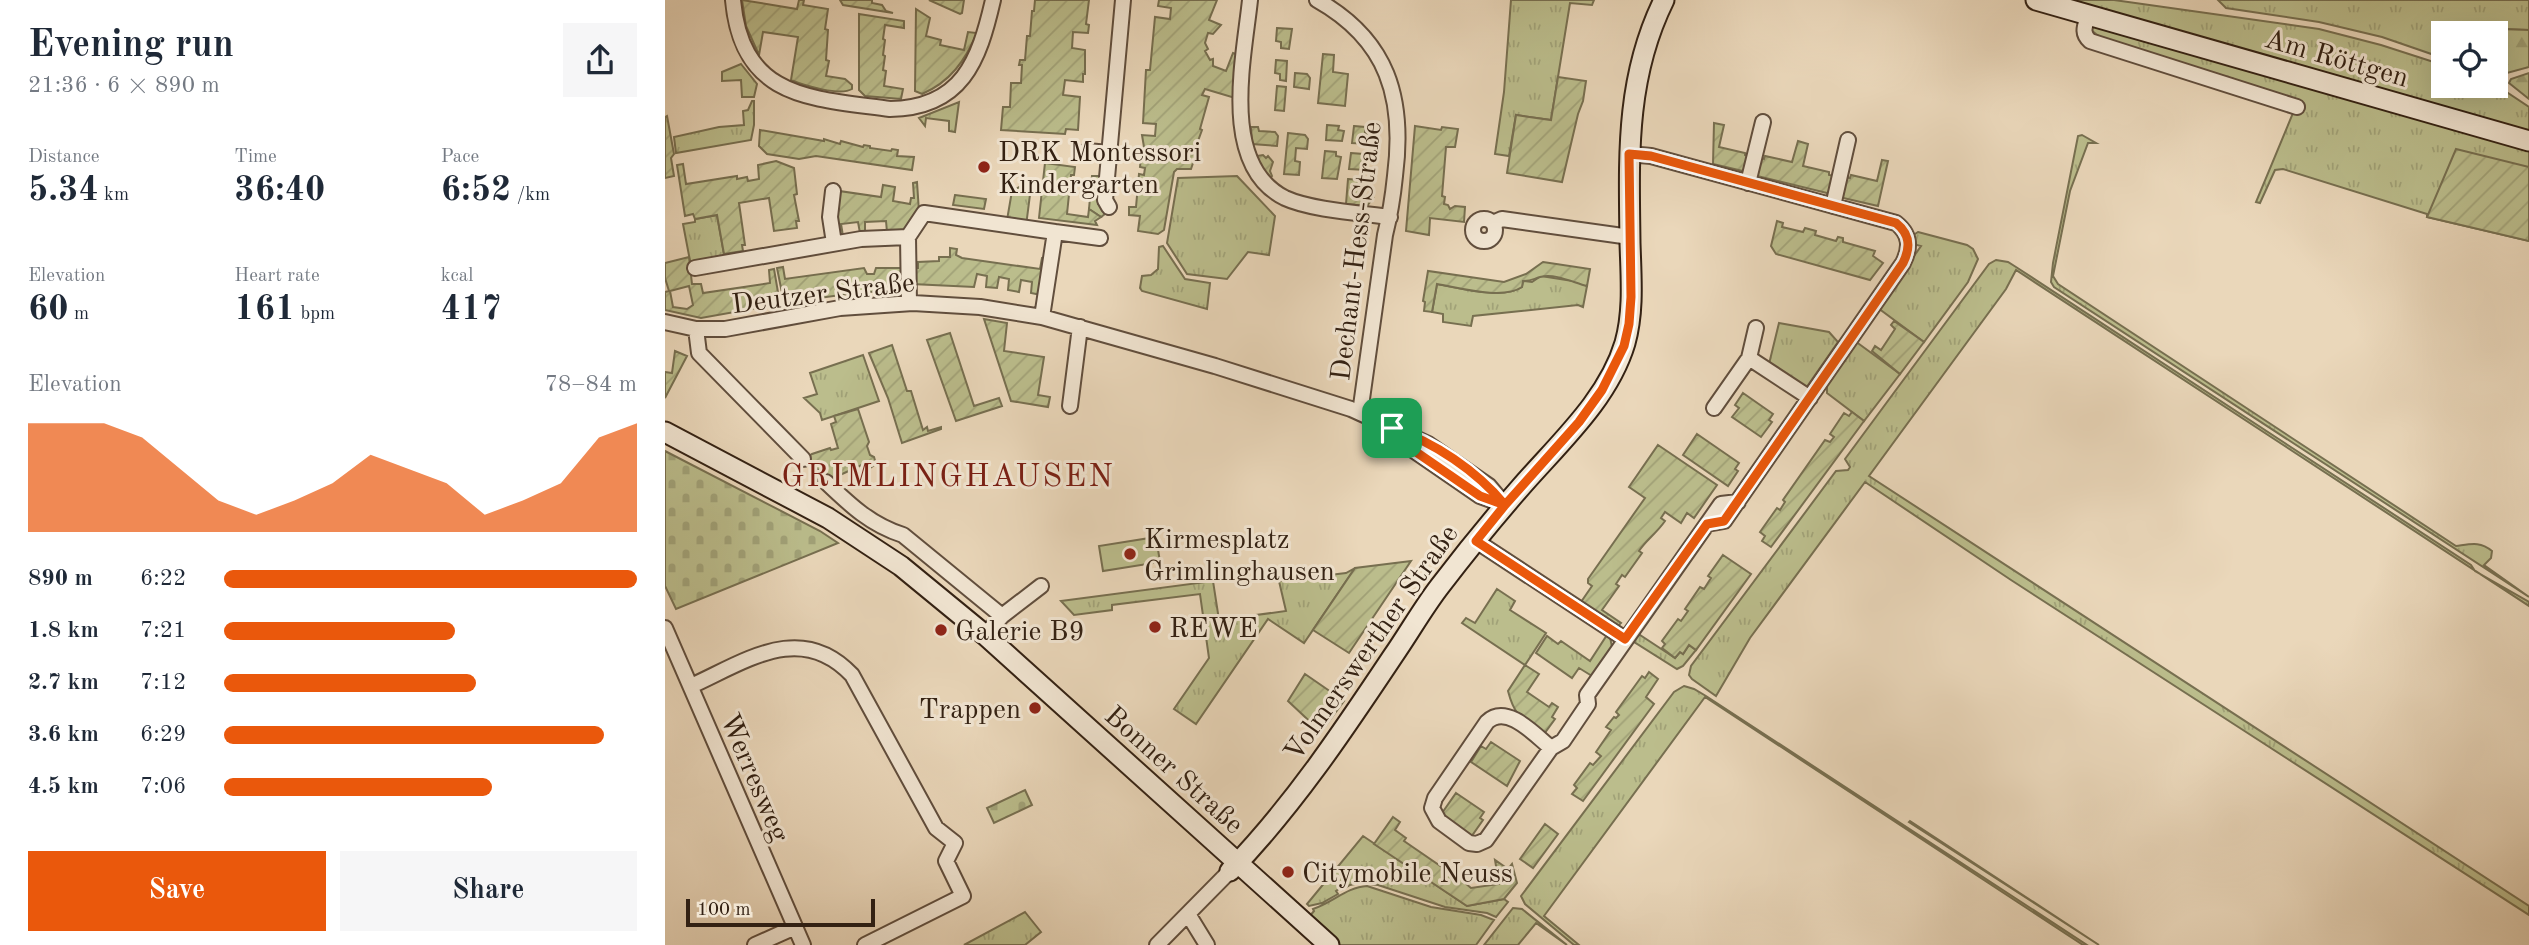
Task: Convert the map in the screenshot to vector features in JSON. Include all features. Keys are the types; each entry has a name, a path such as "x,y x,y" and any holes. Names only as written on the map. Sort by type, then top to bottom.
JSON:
{"street":[{"path":"733,0 735,22 747,52 761,70 780,85 810,98 890,109 927,103 946,93 964,77 983,44 993,0"},
{"path":"1109,207 1105,200 1123,0"},
{"path":"1250,0 1239,111 1250,159 1256,172 1274,191 1300,203 1390,217"},
{"name":"Dechant-Hess-Straße","path":"1317,0 1348,20 1361,33 1382,62 1396,103 1398,138 1390,217 1385,235 1360,413"},
{"name":"Volmerswerther Straße","path":"1157,945 1234,867 1299,791 1437,590 1505,505 1579,422 1616,366 1629,324 1631,297 1631,113 1650,32 1664,0"},
{"name":"Am Röttgen","path":"2036,0 2529,142"},
{"name":"Am Röttgen","path":"2088,16 2084,30 2090,41 2297,107"},
{"path":"1748,183 1763,122"},
{"path":"1833,206 1848,140"},
{"path":"1087,151 1109,153"},
{"path":"1551,748 1511,718 1494,716 1487,722 1435,797 1432,808 1435,817 1469,843 1484,842 1551,748 1563,741 1588,705 1587,695 1721,504 1738,502 1908,253 1906,232 1896,223 1651,156 1629,154"},
{"path":"833,191 830,217 834,243"},
{"path":"909,303 908,237 924,213 1100,239"},
{"path":"1493,223 1502,219 1630,237"},
{"path":"1042,317 1055,232"},
{"path":"695,268 861,239 908,237"},
{"name":"Deutzer Straße","path":"665,322 696,329 725,329 841,308 909,303 980,307 1042,317 1293,389 1360,413 1392,428 1403,443 1480,496 1505,505"},
{"path":"1070,406 1080,327"},
{"path":"1714,408 1749,358 1756,328"},
{"path":"696,329 699,353 803,459"},
{"path":"1749,358 1810,398"},
{"name":"Bonner Straße","path":"665,432 777,490 868,542 935,592 985,635 1234,867 1329,945"},
{"path":"826,482 862,516 903,535 1002,617"},
{"path":"1476,541 1625,639"},
{"path":"985,635 1002,617 1041,586"},
{"name":"Werresweg","path":"665,628 803,945"},
{"path":"691,686 766,652 791,647 824,653 852,675 936,828 955,843 946,861 964,896 865,945"},
{"path":"1188,914 1207,945"},
{"path":"755,945 795,927"}],"green space":[{"path":"742,0 797,9 799,0 804,0 803,5 828,9 825,29 828,30 826,60 829,61 826,76 845,79 852,85 852,89 831,91 791,80 798,37 763,32 759,55 746,26"},
{"path":"840,0 872,0 872,3 882,5 886,11 893,13 843,5"},
{"path":"929,0 964,0 962,13 960,14"},
{"path":"1035,0 1089,0 1086,24 1089,25 1088,33 1073,32 1072,48 1085,50 1083,82 1065,80 1063,95 1080,97 1078,130 1066,129 1065,134 1001,130 1003,107 1010,107 1011,83 1021,83 1022,65 1019,65 1020,60 1025,60"},
{"path":"1159,0 1217,0 1209,20 1221,25 1213,34 1208,33 1205,43 1208,49 1205,51 1210,60 1213,59 1213,66 1226,71 1233,53 1239,55 1235,98 1205,89 1202,95 1209,97 1200,129 1200,142 1191,169 1177,169 1174,172 1164,230 1158,234 1138,231 1140,216 1129,215 1129,207 1136,207 1139,174 1144,175 1145,168 1140,167 1144,147 1142,135 1155,136 1156,124 1143,123 1146,70 1150,70 1155,17 1170,19 1171,8 1158,6"},
{"path":"1511,0 1594,0 1592,5 1570,3 1551,120 1516,115 1509,156 1495,154 1504,92"},
{"path":"2053,0 2114,0 2319,29 2381,45 2431,61 2431,98 2508,98 2508,93 2529,107 2529,136"},
{"path":"2218,0 2529,0 2529,30 2508,29 2508,21 2431,21 2431,54 2382,37 2319,22 2226,8"},
{"path":"916,9 930,18 926,36 941,40 940,45 964,50 968,32 977,33 967,53 949,77 922,94 915,91"},
{"path":"859,14 904,21 904,28 885,25 883,39 883,70 886,71 884,86 903,89 901,99 865,96 859,90"},
{"path":"2095,24 2529,149 2529,241 2427,217 2427,214 2283,169 2275,170 2260,203 2256,202 2298,101 2105,41 2091,30"},
{"path":"1277,28 1292,29 1289,49 1281,48 1281,42 1276,41"},
{"path":"2508,29 2529,30 2529,67 2508,73"},
{"path":"1323,54 1334,55 1333,72 1348,74 1345,106 1318,103"},
{"path":"1276,60 1287,61 1286,81 1280,80 1280,74 1275,73"},
{"path":"741,64 757,84 754,97 742,97 741,80 722,81 722,72"},
{"path":"1295,73 1307,74 1310,78 1309,89 1294,87"},
{"path":"2529,73 2529,99 2509,83 2511,79"},
{"path":"1558,77 1586,81 1562,182 1507,173 1516,115 1551,120"},
{"path":"1277,86 1286,87 1284,111 1275,110"},
{"path":"752,101 754,125 751,140 676,153 674,137 719,127 744,125 743,111 748,110"},
{"path":"959,102 955,132 949,131 949,121 926,118 925,126 919,118"},
{"path":"667,116 674,154 671,158 674,176 665,178 665,117"},
{"path":"1714,123 1724,125 1719,147 1751,157 1747,172 1713,164"},
{"path":"1327,125 1339,126 1338,130 1344,131 1342,141 1326,140"},
{"path":"1354,126 1365,127 1365,133 1370,134 1369,144 1352,143"},
{"path":"1415,126 1441,130 1442,127 1458,129 1455,147 1446,147 1442,196 1445,197 1444,204 1450,209 1455,206 1465,207 1464,222 1430,218 1429,235 1406,231"},
{"path":"1251,127 1258,127 1259,131 1275,132 1278,136 1277,146 1252,144"},
{"path":"760,130 824,139 840,144 841,141 863,147 898,150 897,156 914,157 912,170 816,156 799,159 767,154 759,146"},
{"path":"1288,133 1305,135 1308,139 1307,149 1296,148 1295,161 1300,162 1299,175 1284,174"},
{"path":"2082,135 2096,143 2088,143 2070,191 2053,276 2058,284 2456,546 2475,544 2488,548 2492,551 2491,558 2484,565 2529,597 2054,287 2051,282 2053,263 2078,136"},
{"path":"1798,141 1808,144 1803,166 1835,176 1831,194 1753,175 1758,157 1792,162"},
{"path":"2456,149 2529,167 2529,241 2427,217"},
{"path":"1252,151 1255,151 1257,156 1268,156 1273,162 1270,171 1272,176 1268,180"},
{"path":"1325,151 1336,152 1336,156 1341,157 1337,179 1322,178"},
{"path":"1351,153 1363,154 1362,159 1367,160 1366,170 1349,169"},
{"path":"1882,160 1888,161 1878,206 1839,197 1844,177 1850,178 1851,175 1877,181"},
{"path":"776,161 794,168 797,194 794,195 799,221 796,221 797,228 774,231 769,198 739,203 745,245 742,245 743,251 724,254 717,215 695,219 693,214 685,216 677,165 683,164 686,184 737,176 737,179 747,177 748,181 759,179 758,165"},
{"path":"1045,163 1075,167 1074,175 1071,175 1067,214 1088,217 1089,209 1101,217 1095,221 1097,225 1039,218"},
{"path":"1092,176 1101,176 1098,204 1106,206 1105,214 1101,217 1089,209"},
{"path":"1237,176 1275,216 1269,255 1248,252 1227,279 1187,274 1167,243 1178,178"},
{"path":"1348,179 1360,180 1359,185 1365,186 1364,197 1373,198 1367,206 1346,204"},
{"path":"917,182 919,212 905,231 887,232 886,221 865,222 865,233 860,233 858,222 841,224 843,236 839,234 836,215 839,191 881,197 883,185 895,187 893,201 910,204 911,198 914,198 913,183"},
{"path":"1021,186 1031,187 1026,226 1007,220 1012,191"},
{"path":"955,195 986,199 984,209 953,205"},
{"path":"717,215 725,260 691,266 683,224"},
{"path":"1777,221 1783,223 1782,227 1803,232 1805,228 1816,231 1815,235 1836,241 1838,237 1843,238 1843,242 1875,251 1873,256 1883,263 1870,280 1776,254 1771,246"},
{"path":"1918,232 1967,245 1973,249 1978,259 1968,282 1924,342 1878,308 1921,246 1913,244 1912,236"},
{"path":"1163,246 1185,279 1210,283 1207,309 1142,291 1142,276 1151,275 1158,269 1159,247"},
{"path":"950,248 957,249 956,255 962,258 1040,269 1042,258 1047,258 1041,295 1031,293 1032,282 1021,280 1019,292 1008,290 1009,279 999,277 997,288 986,287 987,276 977,274 974,287 912,284 912,268 918,268 918,262 939,261 939,257 950,257"},
{"path":"689,257 692,284 701,284 703,293 770,283 769,270 774,269 780,304 701,318 665,310 665,292 669,291 665,278 665,263","holes":["689,286 693,305 687,309 673,307 670,291"]},
{"path":"1996,260 2016,267 2475,570 2016,270 2006,289 1869,476 2529,906 2529,915 2011,580 1865,482 1750,638 1716,696 1692,679 1689,675 1691,666 1836,471 1848,470 1850,467 1845,459 1989,264"},
{"path":"1543,262 1590,269 1587,286 1546,276 1523,281 1522,287 1504,293 1437,284 1432,312 1424,311 1428,271 1504,282 1526,274"},
{"path":"783,267 785,279 864,268 867,274 874,274 876,268 903,268 903,291 862,292 784,303 777,268"},
{"path":"1541,276 1579,282 1587,286 1583,307 1578,305 1473,316 1471,326 1443,322 1443,314 1432,312 1437,284 1504,293 1522,287 1523,281 1532,282"},
{"path":"984,319 1007,323 1004,351 1044,357 1038,395 1050,397 1048,407 1011,401"},
{"path":"1894,321 1924,342 1900,374 1872,351 1875,346 1881,350 1895,329 1891,325"},
{"path":"1779,323 1829,332 1838,342 1806,388 1769,364"},
{"path":"950,333 974,406 999,398 1002,406 956,421 927,340"},
{"path":"1855,341 1900,374 1864,421 1827,393 1827,378"},
{"path":"892,345 923,430 927,427 928,431 941,427 902,443 888,398 869,353"},
{"path":"675,351 687,356 665,398 665,372 672,373"},
{"path":"863,355 879,401 822,420 820,413 804,398 817,394 810,373"},
{"path":"1743,393 1773,414 1769,420 1772,422 1761,437 1732,417 1739,408 1735,405"},
{"path":"858,409 869,442 867,446 876,464 870,468 864,464 829,480 806,458 830,448 838,448 831,424 836,422 834,416"},
{"path":"1852,412 1864,421 1771,547 1762,541 1765,536 1760,532 1777,508 1780,510 1785,502 1783,500 1825,440 1830,442 1834,437 1830,434 1844,413 1849,416"},
{"path":"1697,434 1739,463 1735,469 1738,471 1728,486 1683,455"},
{"path":"1658,445 1717,485 1694,518 1687,513 1681,523 1665,512 1661,518 1665,521 1639,551 1642,553 1625,577 1622,575 1616,584 1619,586 1602,610 1621,623 1617,627 1581,602 1592,586 1588,579 1645,498 1629,487"},
{"path":"665,451 820,531 838,543 676,609 665,586"},
{"name":"Kirmesplatz Grimlinghausen","path":"1156,537 1160,562 1103,571 1099,546"},
{"path":"1723,555 1751,574 1696,650 1689,645 1683,654 1680,652 1675,658 1662,648 1665,644 1662,641 1678,619 1681,621 1688,611 1685,609 1700,587 1704,589 1711,578 1708,576"},
{"path":"1411,561 1349,653 1313,630 1355,568"},
{"path":"1355,568 1304,643 1268,619 1196,724 1174,709 1209,658 1200,594 1112,605 1112,610 1074,615 1061,601 1213,581 1219,620 1286,611 1279,581 1346,573"},
{"path":"2480,574 2529,602 2529,606"},
{"path":"1497,589 1515,601 1510,610 1546,633 1525,665 1462,623 1466,618 1475,623"},
{"path":"1607,635 1612,647 1592,676 1579,668 1572,678 1536,653 1547,636 1558,644 1561,641 1590,661"},
{"path":"1633,635 1640,635 1675,658 1680,652 1683,654 1689,645 1696,650 1683,666 1677,669 1631,640"},
{"path":"1525,665 1539,674 1527,692 1549,707 1552,703 1558,707 1552,717 1555,719 1544,734 1517,713 1508,691"},
{"path":"1649,672 1658,679 1646,697 1654,704 1583,801 1572,794 1577,788 1574,785 1590,763 1593,765 1601,756 1596,752 1611,730 1606,727 1619,715 1616,712 1642,676 1645,678"},
{"path":"1305,674 1344,701 1321,732 1288,701"},
{"path":"1684,686 1706,696 2087,945 2083,945 1705,697 1544,916 1579,945 1574,945 1525,904 1521,896 1674,692"},
{"path":"1491,742 1520,761 1507,786 1471,762 1481,746 1486,749"},
{"path":"1025,790 1032,805 994,823 987,808"},
{"path":"1456,793 1484,812 1480,818 1483,820 1471,837 1440,816"},
{"path":"1393,817 1400,822 1395,830 1406,838 1404,841 1455,876 1462,872 1465,883 1471,888 1499,884 1495,860 1508,869 1512,864 1517,883 1504,899 1467,906 1374,844"},
{"path":"1910,821 2099,945 1909,822"},
{"path":"1545,824 1558,834 1533,868 1520,859"},
{"path":"1363,836 1467,906 1504,899 1508,902 1496,917 1487,913 1445,907 1378,885 1360,883 1342,890 1340,888 1336,891 1338,894 1322,903 1309,906 1307,904"},
{"path":"1367,886 1431,907 1481,915 1494,920 1476,945 1340,945 1309,917 1313,909 1353,889"},
{"path":"1513,908 1522,909 1567,945 1536,923 1518,945 1484,945"},
{"path":"1025,912 1041,932 1025,945 964,945"}],"place":[{"name":"DRK Montessori Kindergarten","path":"984,167"},
{"name":"Kirmesplatz Grimlinghausen","path":"1130,554"},
{"name":"REWE","path":"1155,627"},
{"name":"Galerie B9","path":"941,630"},
{"name":"Trappen","path":"1035,708"},
{"name":"Citymobile Neuss","path":"1288,872"}],"district":[{"name":"GRIMLINGHAUSEN","path":"948,475"}],"route":[{"path":"1392,428 1403,443 1480,496 1505,505 1476,541 1625,639 1707,524 1724,521 1810,398 1903,263 1909,248 1906,232 1896,223 1651,156 1629,154 1629,324 1616,366 1579,422 1505,505 1489,486 1447,456 1392,428"}]}
